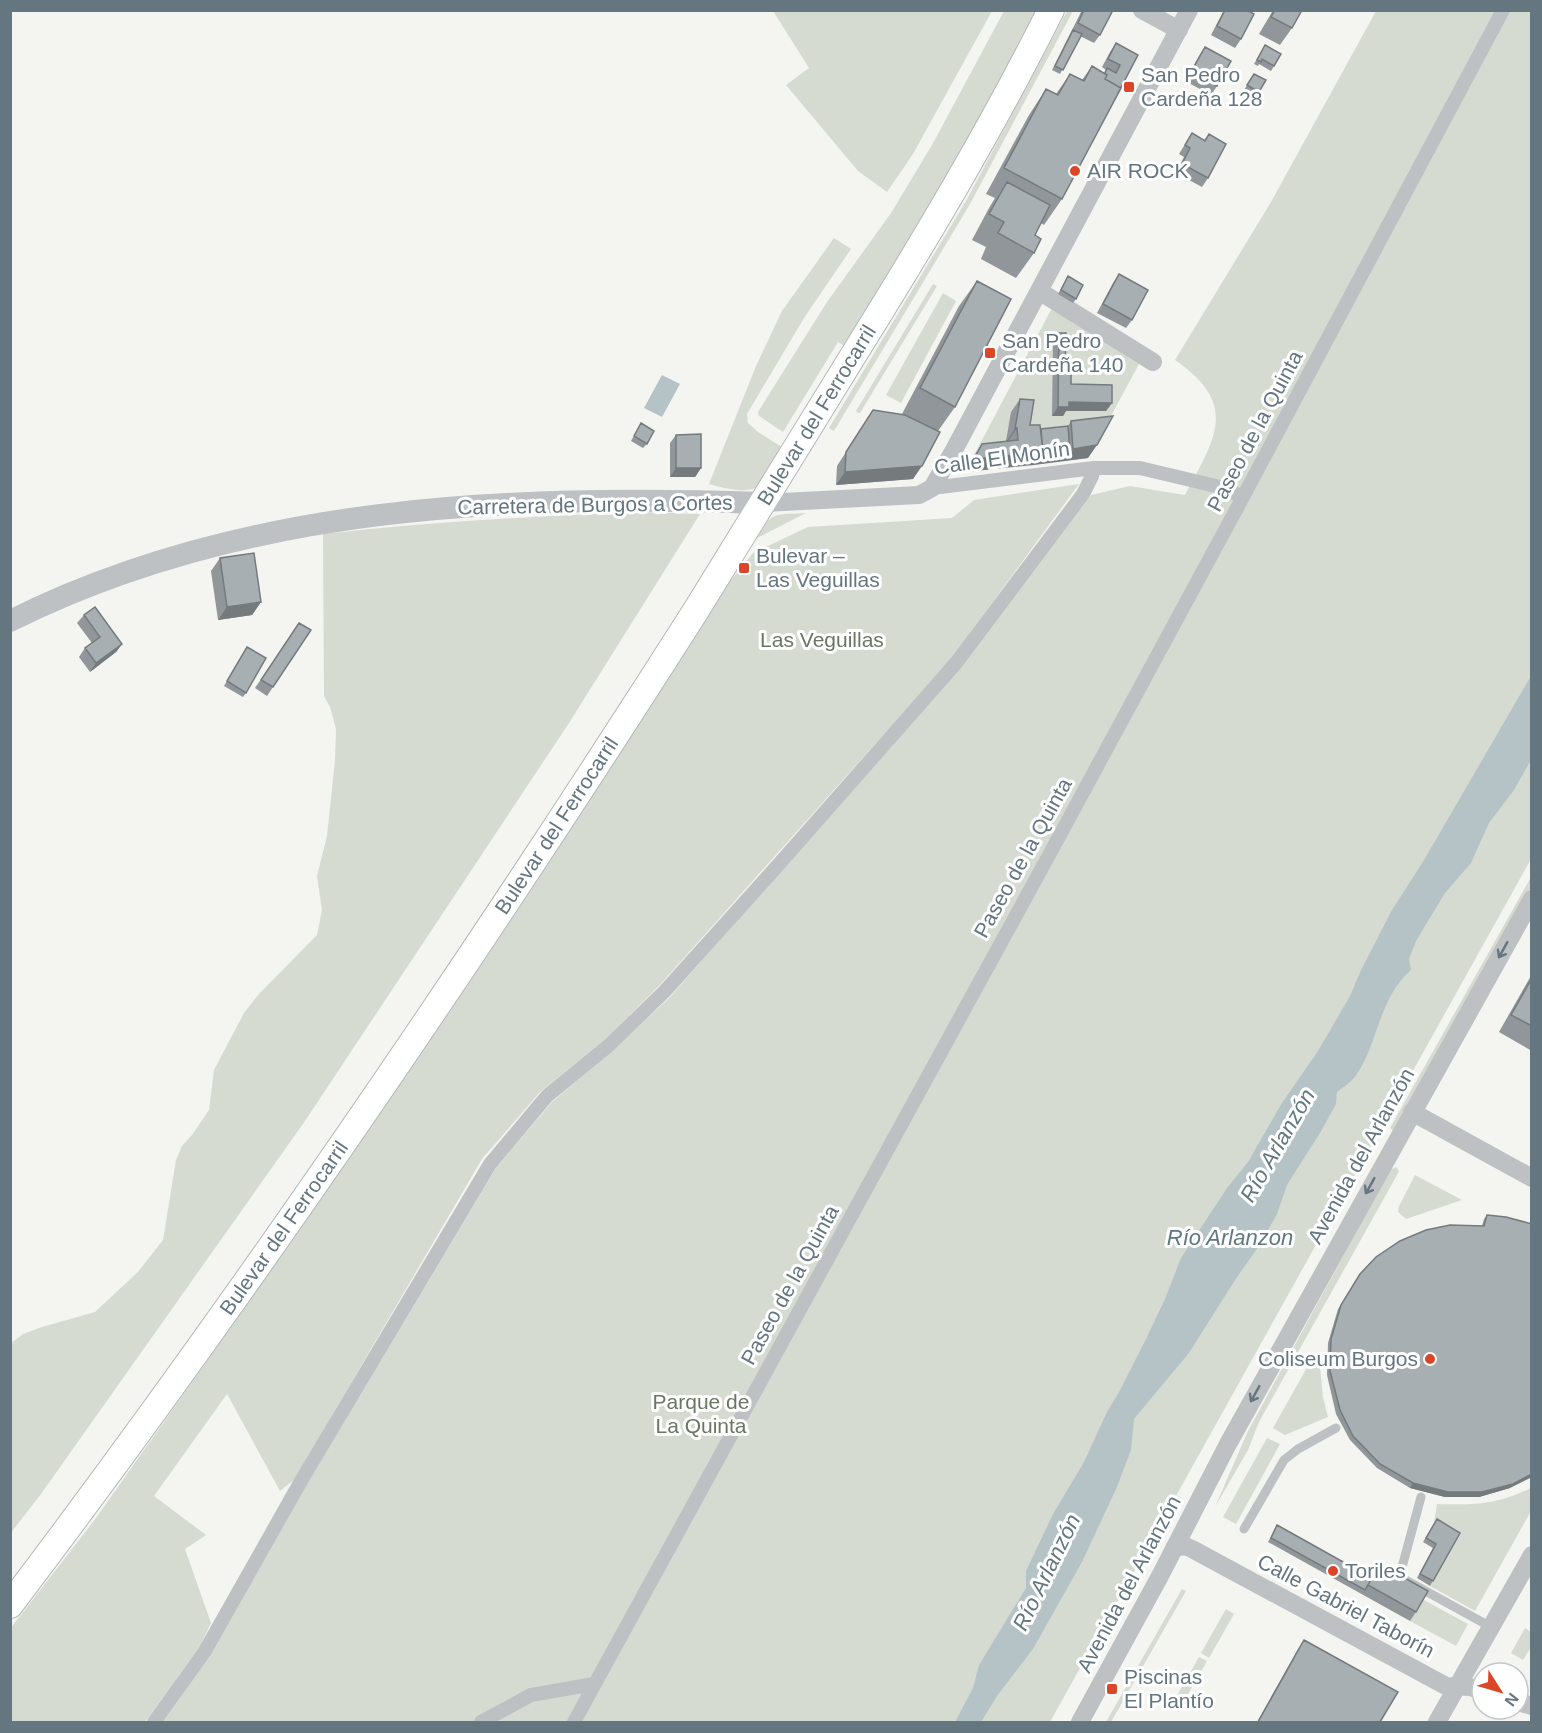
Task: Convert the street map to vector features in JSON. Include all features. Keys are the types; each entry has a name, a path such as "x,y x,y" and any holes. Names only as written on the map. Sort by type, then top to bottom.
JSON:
{"main road":[{"name":"Bulevar del Ferrocarril","path":"10,1605 214,1329 402,1058 610,745 764,503 939,216 1051,10"}],"street":[{"path":"1142,10 1179,30"},
{"path":"932,488 1189,10"},
{"name":"Paseo de la Quinta","path":"574,1722 1049,856 1503,10"},
{"path":"1039,291 1153,362"},
{"name":"Calle El Monín","path":"764,503 919,495 932,488 1094,468 1140,468 1220,487 1243,497"},
{"path":"154,1722 205,1650 301,1481 490,1164 547,1096 608,1046 664,992 956,663 1083,494 1094,468"},
{"name":"Carretera de Burgos a Cortes","path":"10,621 125,573 210,546 296,527 364,516 454,507 573,501 764,503"},
{"name":"Avenida del Arlanzón","path":"1080,1722 1160,1576 1183,1549 1189,1538 1193,1522 1218,1474 1228,1444 1532,899"},
{"path":"1412,1112 1532,1178"},
{"name":"Calle Gabriel Taborín","path":"1183,1549 1446,1686 1470,1689"},
{"path":"1437,1722 1532,1555"},
{"path":"482,1722 531,1695 594,1684"}],"lane":[{"path":"1244,1529 1284,1460 1298,1449 1336,1428"},
{"path":"1421,1497 1401,1571 1402,1578 1491,1628"}],"green space":[{"path":"773,11 992,11 913,154 887,192 858,171 786,85 809,68"},
{"path":"1004,11 1038,11 1000,85 848,348 838,342 783,432 759,416 758,412 827,302 891,213 932,145"},
{"path":"1067,11 1073,11 970,204 834,431 829,428 966,201"},
{"name":"Parque de La Quinta","path":"1376,11 1531,11 1531,859 1050,1722 162,1722 213,1651 307,1484 496,1168 552,1102 669,998 961,666 1091,495 1130,486 1185,495 1212,439 1216,423 1215,407 1208,392 1195,376 1175,360 1271,202"},
{"path":"834,238 851,249 804,318 747,414 748,423 785,449 768,478 756,488 735,490 709,484 756,366 782,311"},
{"path":"933,284 937,286 858,413 856,411"},
{"path":"943,293 956,301 901,403 886,395"},
{"path":"1052,308 1139,364 1104,429 965,472"},
{"name":"Las Veguillas","path":"1079,484 951,659 658,987 603,1041 540,1092 482,1159 295,1479 280,1491 227,1394 154,1496 206,1535 185,1549 211,1623 200,1646 145,1722 11,1722 10,1629 96,1518 216,1348 315,1203 712,603 753,553 808,527 952,518 974,500"},
{"path":"644,512 700,514 569,723 305,1121 41,1494 10,1534 11,1343 23,1334 95,1312 138,1272 163,1240 176,1160 182,1146 209,1110 214,1070 244,1013 258,995 317,935 322,910 317,876 327,836 336,729 330,707 324,696 323,534 484,520"},
{"path":"806,513 753,540 774,516"},
{"path":"1531,877 1531,887 1394,1131 1390,1128"},
{"path":"1396,1167 1399,1171 1397,1175 1259,1422 1248,1450 1215,1507 1248,1431 1390,1170"},
{"path":"1415,1175 1462,1200 1406,1219 1398,1212 1399,1206"},
{"path":"1314,1355 1319,1357 1323,1397 1328,1417 1285,1435 1273,1428"},
{"path":"1267,1438 1280,1444 1236,1524 1223,1517"},
{"path":"1531,1488 1531,1511 1475,1611 1430,1586 1457,1537 1434,1523 1437,1504 1486,1503 1507,1498"},
{"path":"1182,1589 1186,1591 1111,1722 1106,1722"},
{"path":"1422,1599 1468,1624 1456,1646 1410,1621"},
{"path":"1226,1609 1234,1614 1209,1658 1201,1653"},
{"path":"1525,1628 1531,1632 1531,1647 1523,1660 1511,1653"},
{"path":"1199,1657 1207,1661 1179,1710 1171,1706"}],"water":[{"path":"662,375 680,384 662,417 644,408"},
{"name":"Río Arlanzon","path":"1531,676 1531,760 1514,790 1489,823 1471,863 1445,893 1416,941 1409,959 1411,970 1392,994 1363,1064 1355,1077 1337,1092 1336,1104 1287,1185 1277,1214 1259,1246 1189,1353 1134,1419 1131,1450 1117,1487 1082,1562 1033,1649 997,1696 981,1722 955,1722 973,1688 979,1665 1026,1588 1026,1571 1053,1514 1084,1462 1107,1412 1145,1341 1181,1258 1227,1188 1248,1162 1282,1103 1318,1051 1350,996 1392,910 1424,860"}],"building":[{"path":"1084,10 1113,10 1100,35 1078,23"},
{"path":"1225,10 1247,10 1254,14 1241,39 1217,26"},
{"path":"1275,10 1302,10 1292,28 1271,17"},
{"path":"1073,30 1082,34 1063,70 1055,66"},
{"path":"1116,43 1138,55 1121,88 1105,79 1107,68 1116,73 1120,65 1108,59"},
{"path":"1265,45 1281,54 1274,66 1262,59 1261,62 1257,60"},
{"path":"1205,47 1231,61 1217,86 1191,72"},
{"path":"1092,66 1107,75 1105,79 1121,88 1062,199 1004,168 1046,89 1058,95 1070,74 1084,81"},
{"path":"1254,74 1266,80 1259,92 1247,85"},
{"path":"1192,133 1205,141 1209,134 1226,144 1208,178 1182,164 1190,148 1185,145"},
{"path":"1007,182 1050,205 1035,235 1041,239 1034,253 998,233 1004,222 989,214"},
{"path":"1119,274 1148,290 1132,320 1103,304"},
{"path":"1068,276 1083,285 1076,299 1061,290"},
{"path":"977,281 1011,299 955,407 920,388"},
{"path":"1059,333 1066,333 1065,373 1071,373 1071,384 1112,385 1112,403 1069,402 1069,407 1058,407"},
{"path":"1020,399 1034,400 1030,425 1040,425 1043,452 974,459 982,444 1018,440 1017,428 1015,429"},
{"path":"873,410 905,415 940,432 922,466 845,472 846,452"},
{"path":"1113,416 1097,445 1073,449 1071,421"},
{"path":"641,423 654,431 647,444 634,436"},
{"path":"1068,426 1070,453 1040,456 1043,452 1041,429"},
{"path":"701,434 701,468 676,468 676,435"},
{"path":"254,553 261,602 227,607 220,558"},
{"path":"95,607 122,644 96,663 85,648 100,637 84,615"},
{"path":"299,623 311,630 273,687 261,680"},
{"path":"247,647 266,658 246,693 227,681"},
{"path":"1532,978 1532,1026 1511,1015"},
{"name":"Coliseum Burgos","path":"1487,1215 1532,1224 1532,1474 1513,1484 1482,1492 1448,1492 1413,1483 1380,1464 1353,1436 1340,1410 1330,1371 1331,1339 1341,1305 1360,1274 1376,1257 1400,1241 1426,1230 1450,1225 1484,1226"},
{"path":"1437,1519 1460,1533 1433,1581 1420,1574 1436,1544 1426,1538"},
{"name":"Toriles","path":"1277,1525 1372,1578 1365,1590 1271,1538"},
{"path":"1380,1564 1428,1591 1416,1612 1368,1585"},
{"path":"1304,1640 1398,1692 1380,1722 1258,1722"}],"place":[{"name":"San Pedro Cardeña 128","path":"1129,87"},
{"name":"AIR ROCK","path":"1075,171"},
{"name":"San Pedro Cardeña 140","path":"990,353"},
{"name":"Bulevar – Las Veguillas","path":"744,568"},
{"name":"Coliseum Burgos","path":"1430,1359"},
{"name":"Toriles","path":"1333,1571"},
{"name":"Piscinas El Plantío","path":"1112,1689"}],"water label":[{"name":"Río Arlanzón","path":"1277,1145"},
{"name":"Río Arlanzón","path":"1046,1572"}]}
